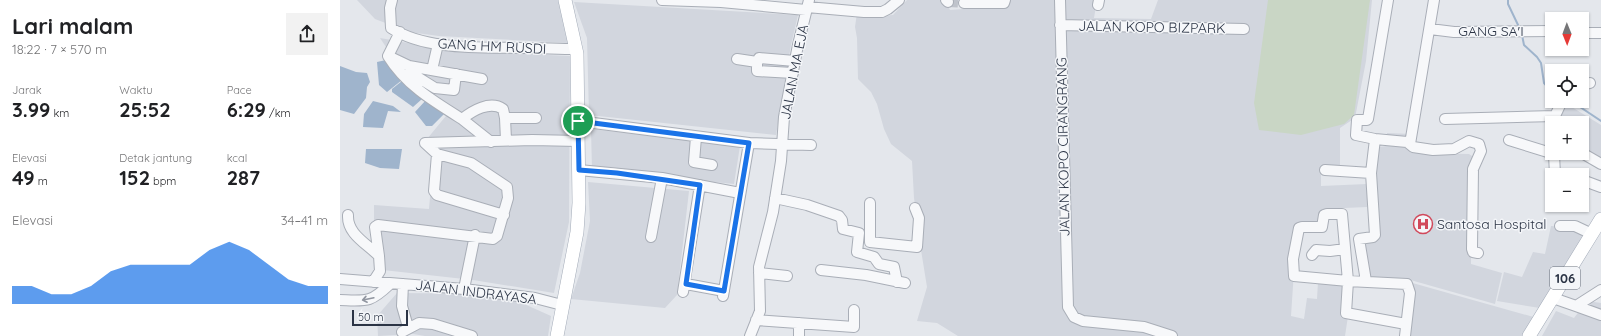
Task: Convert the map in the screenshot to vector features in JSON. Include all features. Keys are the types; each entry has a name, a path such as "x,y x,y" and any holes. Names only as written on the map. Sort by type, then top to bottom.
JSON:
{"main road":[{"path":"557,336 578,224 579,170 576,49 564,0"},
{"name":"106","path":"1529,336 1601,219"}],"street":[{"path":"388,56 400,32 391,28 390,25 392,0"},
{"path":"662,0 764,3 864,12 882,12 899,0"},
{"path":"964,3 1004,3 1005,0"},
{"name":"JALAN KOPO CIRANGRANG","path":"1060,0 1068,307 1072,315 1077,319 1144,327 1172,336"},
{"path":"1388,0 1368,119 1358,120 1356,134 1358,136 1410,144 1413,147 1444,150 1454,149 1470,141 1474,141 1481,146 1481,151 1473,169 1472,188 1472,252 1478,253"},
{"path":"1410,144 1415,105 1430,29 1434,0"},
{"name":"JALAN MA EJA","path":"750,336 760,311 759,273 775,198 784,117 807,6"},
{"name":"JALAN KOPO BIZPARK","path":"1060,25 1244,29"},
{"name":"GANG SA'I","path":"1430,29 1454,32 1545,31"},
{"name":"GANG HM RUSDI","path":"400,32 413,38 438,44 492,48 576,49"},
{"path":"1589,33 1601,33"},
{"path":"432,70 438,44"},
{"path":"388,56 409,66 482,78"},
{"path":"388,56 398,72 416,88 462,119 491,142"},
{"path":"793,73 757,71 758,62 759,58 795,61"},
{"path":"737,59 758,62"},
{"path":"409,66 411,73 435,88 454,90 456,74"},
{"path":"462,119 478,108 498,106 503,109 506,140"},
{"path":"505,118 536,118"},
{"path":"1445,119 1545,120"},
{"path":"578,121 749,143 811,145"},
{"path":"696,137 694,162 712,165"},
{"path":"1366,281 1359,239 1375,236 1371,173 1375,139"},
{"path":"373,282 380,271 375,227 378,225 496,238 509,194 504,184 472,163 437,154 425,143 491,142 506,140 578,141"},
{"path":"1509,140 1554,154 1555,168"},
{"path":"700,185 684,288 724,293 749,143"},
{"path":"437,154 434,191 437,195 504,215"},
{"path":"1589,157 1601,164"},
{"path":"579,170 662,178 740,192"},
{"path":"1325,170 1371,173"},
{"path":"652,237 662,178"},
{"path":"1589,183 1601,187"},
{"path":"775,198 796,201 839,216 842,220 843,229 859,233 858,253 874,256 879,264 894,267 901,283 871,276 821,270"},
{"path":"870,203 870,242"},
{"path":"858,241 917,247 919,218 915,208"},
{"path":"1405,336 1410,293 1407,284 1348,281 1294,276 1292,272 1299,228 1322,227 1324,215 1342,214 1348,281 1346,313 1406,324"},
{"path":"348,215 348,222 353,233 379,256"},
{"path":"1560,226 1575,226 1592,234"},
{"path":"464,289 475,235"},
{"path":"1312,255 1316,250 1330,251 1346,249"},
{"path":"759,273 787,276"},
{"name":"JALAN INDRAYASA","path":"340,279 464,289 536,298 562,305"},
{"path":"340,300 371,300 390,284"},
{"path":"403,284 402,306 405,329 419,323 433,324 470,335"},
{"path":"1576,306 1601,290"},
{"path":"1553,298 1601,315"},
{"path":"756,320 799,323 854,332 854,310"},
{"path":"798,336 799,323"}],"shaded area":[{"path":"357,0 558,0 568,32 568,43 439,36 409,32 375,19"},
{"path":"907,0 945,0 950,10 1004,6 1005,0 1097,0 1094,18 1151,19 1158,0 1372,0 1366,61 1355,118 1340,128 1340,170 1321,171 1321,186 1367,184 1367,207 1322,209 1321,224 1297,226 1291,316 1304,319 1307,298 1317,299 1318,282 1353,283 1345,336 958,336 937,323 917,321 927,287 914,198 912,161 891,144 884,129 877,104 871,92 858,79 857,38 855,27 857,13 878,16 893,15"},
{"path":"574,2 798,15 791,45 776,135 589,115 587,38"},
{"path":"380,38 453,51 570,56 569,222 554,293 473,280 374,269 374,205 429,209 434,150 427,139 450,111 392,56"},
{"path":"1553,108 1573,108 1586,116 1552,116"},
{"path":"1589,118 1601,125 1601,165 1589,157"},
{"path":"591,129 740,146 734,184 592,170"},
{"name":"Santosa Hospital","path":"1387,133 1412,134 1412,153 1469,154 1472,156 1471,264 1502,273 1495,304 1407,279 1365,282 1362,242 1377,238 1370,207 1378,147 1387,146"},
{"path":"588,182 689,191 677,295 665,308 571,299 580,273 590,221"},
{"path":"1551,226 1589,229 1540,308 1497,301 1504,272 1522,277 1533,252 1545,254"},
{"path":"1409,282 1537,318 1526,336 1404,336"},
{"path":"397,293 502,294 551,316 548,336 425,336 413,334 378,336 377,316"},
{"path":"1587,301 1601,303 1601,336 1542,336 1556,311 1574,318"}],"green space":[{"path":"1268,0 1370,0 1354,115 1344,124 1301,135 1259,130 1254,103"}],"water":[{"path":"386,60 402,80 387,92 379,85 377,62"},
{"path":"340,66 356,72 367,73 370,82 367,87 366,98 354,114 340,110"},
{"path":"402,81 422,95 422,99 413,107 392,92 392,89"},
{"path":"426,100 444,114 432,126 426,126 415,112"},
{"path":"373,101 393,106 401,112 388,111 383,128 363,127 364,114"},
{"path":"366,149 402,149 399,169 380,168 365,163"}],"waterway":[{"path":"1508,0 1508,4 1519,27"},
{"path":"1522,35 1524,45 1537,57 1541,63 1545,84"},
{"path":"1582,108 1601,121"}],"tunnel":[{"path":"948,2 964,3"}],"place":[{"name":"Santosa Hospital","path":"1423,224"}],"route":[{"path":"578,121 749,143 724,291 686,284 700,185 662,178 579,170 578,121"}]}
